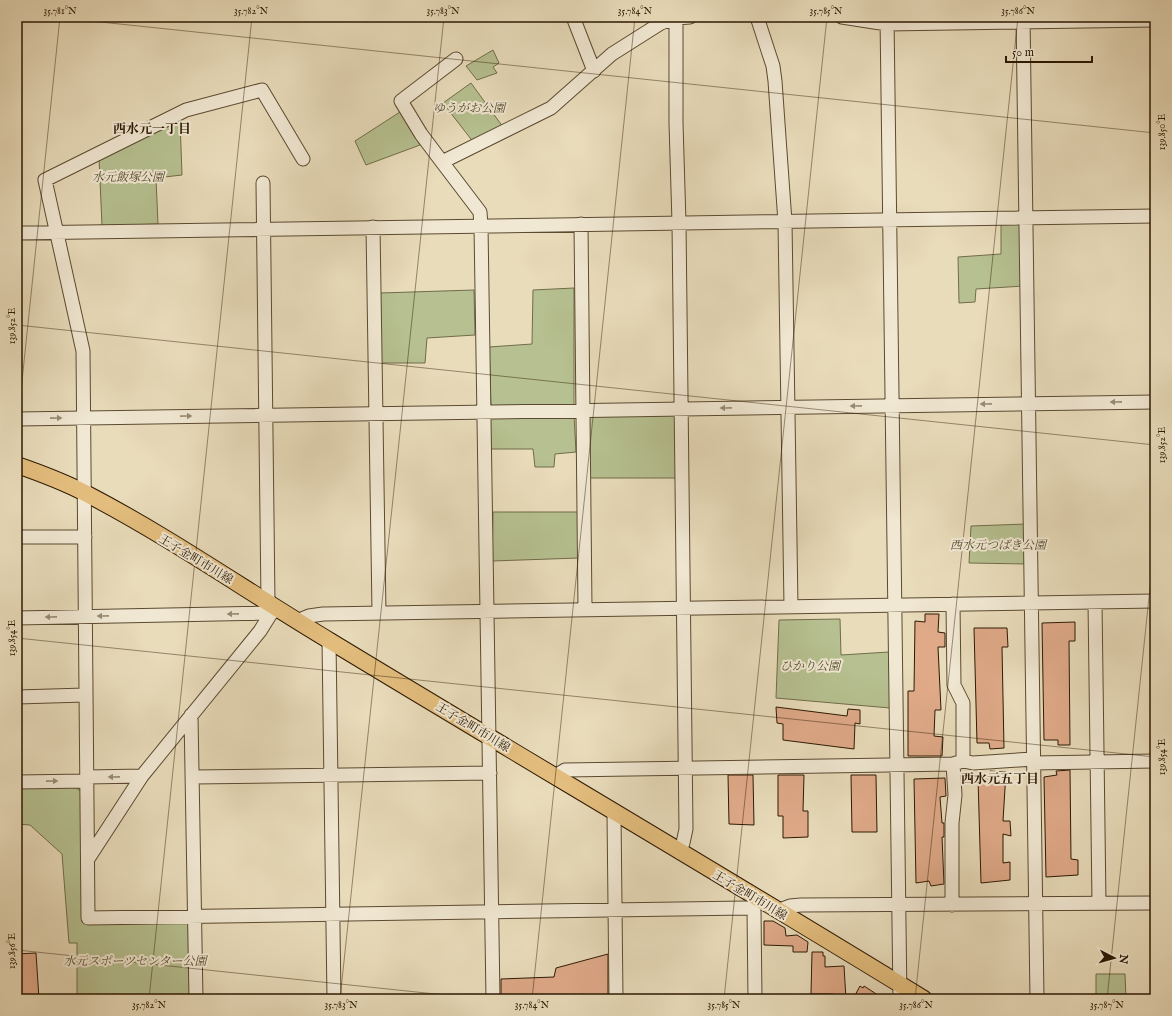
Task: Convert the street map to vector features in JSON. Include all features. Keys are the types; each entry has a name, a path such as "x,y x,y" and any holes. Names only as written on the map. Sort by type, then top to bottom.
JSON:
{"main road":[{"name":"王子金町市川線","path":"17,465 84,492 679,852 756,904 777,911 900,992 924,999"}],"street":[{"path":"573,17 594,71"},
{"path":"442,162 550,108 612,54 661,23 676,18 690,17"},
{"path":"757,17 773,66 785,222 790,606"},
{"path":"842,17 887,20 1155,20"},
{"path":"676,18 676,124 679,223 686,830 679,852"},
{"path":"1023,19 1037,999"},
{"path":"887,20 900,992"},
{"path":"456,59 401,101 421,134 480,212 485,412 493,999"},
{"path":"303,159 262,90 186,110 45,180 83,351 88,918 746,908 756,904 755,999"},
{"path":"88,859 142,776 260,631 272,607 266,416 263,183"},
{"path":"17,233 1155,216"},
{"path":"581,224 585,609"},
{"path":"373,227 379,612"},
{"path":"17,419 1155,402"},
{"path":"17,538 85,537"},
{"path":"297,621 316,614 379,612 487,612 585,609 683,609 1155,601"},
{"path":"1095,602 1100,903"},
{"path":"952,905 952,824 963,703 954,685 953,604"},
{"path":"17,618 272,607"},
{"path":"329,641 334,999"},
{"path":"17,697 85,696"},
{"path":"191,715 196,999"},
{"path":"557,779 560,773 565,770 896,765 958,762 1033,761 1098,763 1155,761"},
{"path":"193,777 490,773"},
{"path":"17,782 142,776"},
{"path":"614,813 616,999"},
{"path":"777,911 790,906 801,905 1155,903"}],"green space":[{"path":"493,50 499,63 493,67 497,73 477,80 466,66"},
{"name":"ゆうがお公園","path":"471,83 503,127 474,143 443,103"},
{"path":"400,112 420,145 366,165 355,141"},
{"name":"水元飯塚公園","path":"180,120 182,175 156,178 158,224 102,226 99,158"},
{"path":"1001,221 1023,221 1024,286 976,289 975,302 959,303 958,257 1001,254"},
{"path":"574,288 574,407 491,406 489,347 532,344 533,290"},
{"path":"474,290 475,335 427,338 425,363 380,363 380,293"},
{"path":"677,411 678,478 586,478 586,414"},
{"path":"496,415 574,416 576,452 555,454 554,467 535,467 533,449 491,449 490,420"},
{"path":"493,512 578,512 579,558 492,561"},
{"name":"西水元つばき公園","path":"1026,524 1027,564 969,563 971,526"},
{"name":"ひかり公園","path":"840,619 841,655 889,652 890,708 776,698 779,620"},
{"name":"水元スポーツセンター公園","path":"17,786 73,786 82,792 84,923 186,922 189,925 190,999 77,999 77,943 69,943 62,854 30,825 17,824"},
{"path":"1096,974 1125,974 1126,999 1096,999"}],"building":[{"path":"925,614 939,614 938,632 945,633 945,647 938,647 941,710 935,710 934,736 943,737 942,756 908,756 908,691 914,691 915,621 925,622"},
{"path":"1075,622 1075,641 1069,641 1070,745 1058,745 1058,740 1044,740 1042,623"},
{"path":"974,628 1007,628 1008,647 1002,647 1004,748 990,749 989,743 977,743"},
{"path":"776,707 847,716 848,709 860,710 860,724 855,723 854,749 783,740 783,724 777,723"},
{"path":"1070,770 1071,859 1078,860 1078,875 1046,877 1044,777 1057,775 1056,771"},
{"path":"990,771 1006,772 1003,821 1010,821 1011,836 1003,834 1003,863 1010,862 1010,880 981,883 978,778 990,776"},
{"path":"728,775 753,775 754,825 729,824"},
{"path":"778,775 804,775 803,811 808,811 808,837 783,838 783,816 778,816"},
{"path":"851,775 876,775 877,832 852,832"},
{"path":"945,778 946,796 940,797 942,823 944,823 944,837 942,837 944,884 931,886 929,881 916,883 914,779"},
{"path":"764,921 773,921 785,928 786,936 797,935 808,942 807,952 793,952 793,946 764,945"},
{"path":"812,952 823,952 823,956 825,956 825,967 844,966 846,999 835,999 833,994 811,994"},
{"path":"36,953 39,999 17,999 17,954"},
{"path":"608,954 608,999 501,999 501,979 554,977 556,968"},
{"path":"860,986 863,988 864,986 884,999 853,999"}],"district":[{"name":"西水元一丁目","path":"152,128"},
{"name":"西水元五丁目","path":"1000,778"}]}
